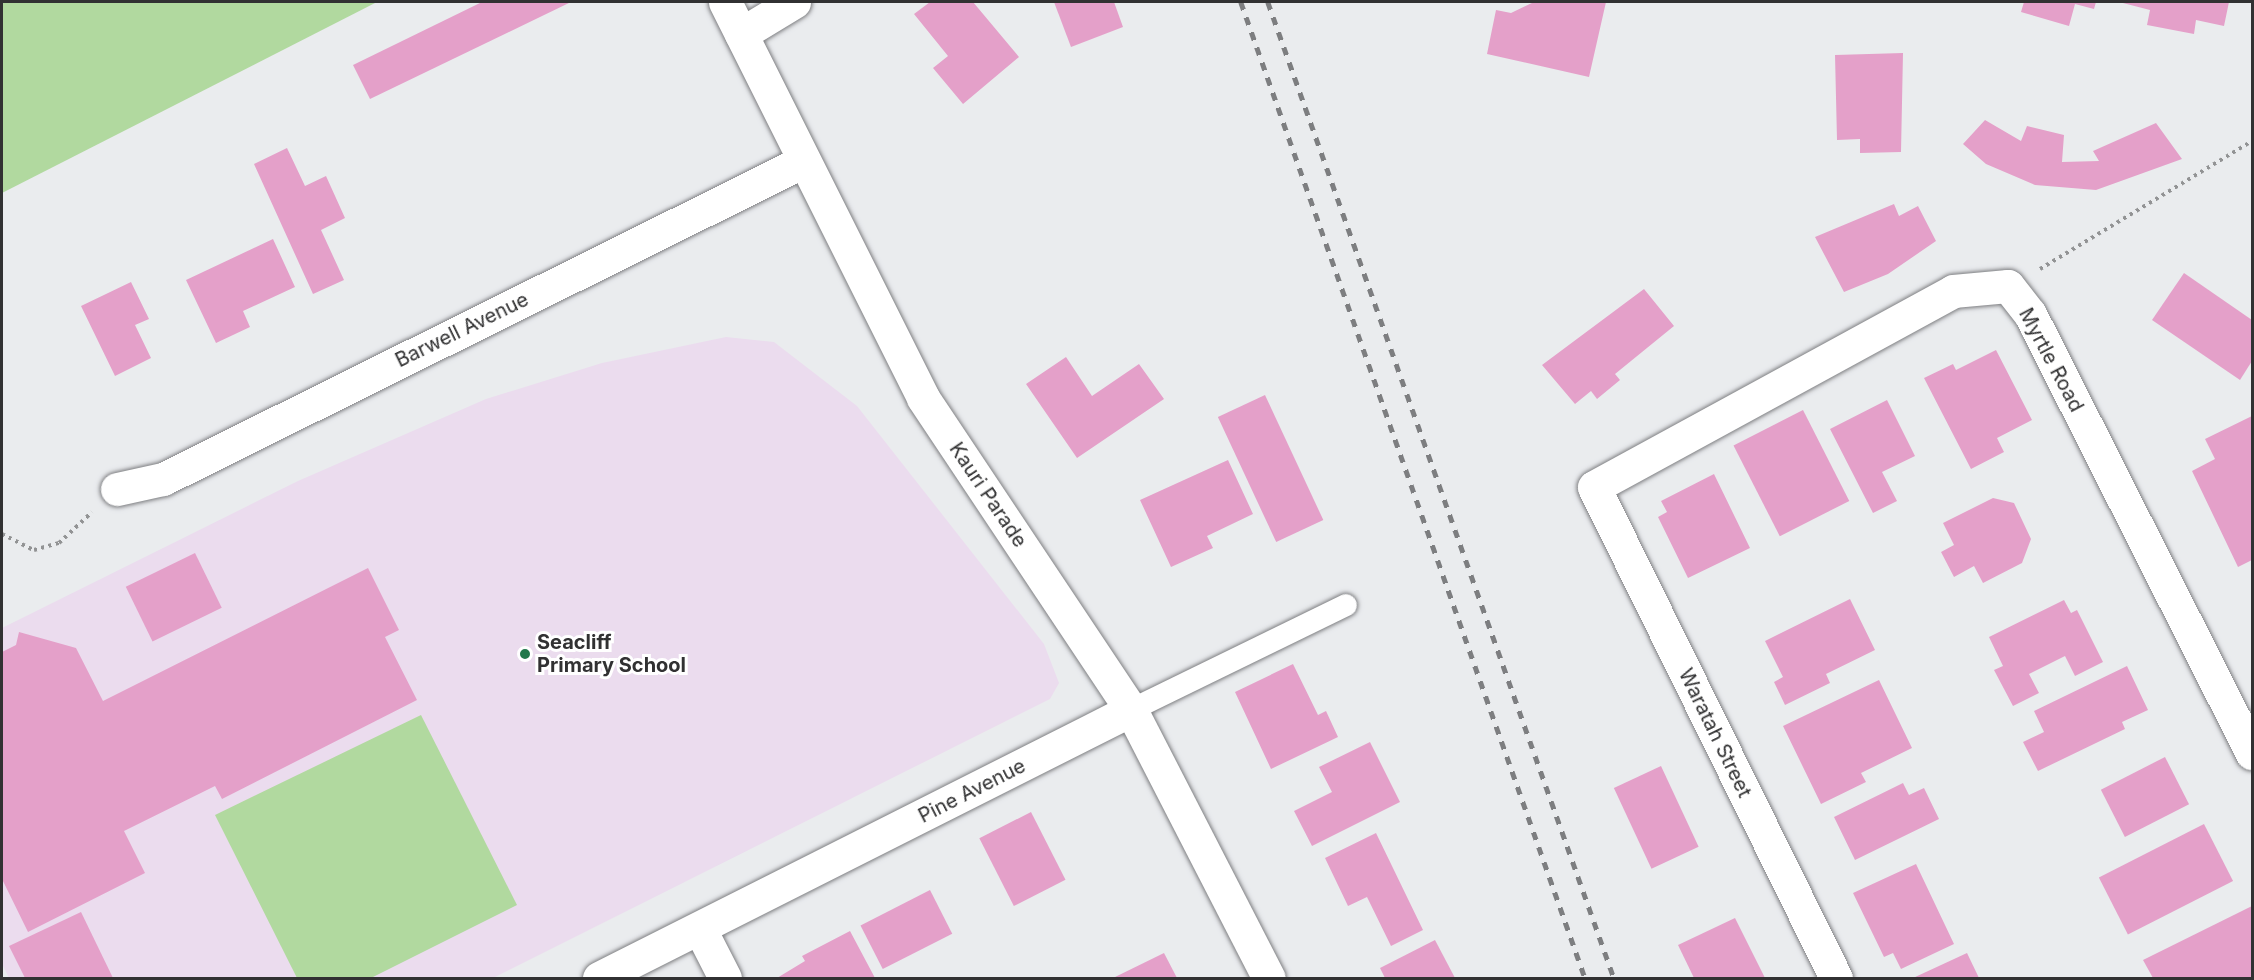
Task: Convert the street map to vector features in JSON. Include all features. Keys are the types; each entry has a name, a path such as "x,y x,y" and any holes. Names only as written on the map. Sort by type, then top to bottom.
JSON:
{"street":[{"name":"Kauri Parade","path":"725,2 923,398 1131,710 1269,978"},
{"path":"741,34 794,2"},
{"name":"Barwell Avenue","path":"117,489 163,479 804,161"},
{"name":"Myrtle Road","path":"1594,487 1953,291 2008,286 2030,314 2253,753"},
{"name":"Waratah Street","path":"1594,487 1836,978"},
{"name":"Pine Avenue","path":"599,978 1131,710"},
{"path":"700,929 726,978"}],"lane":[{"name":"Pine Avenue","path":"1131,710 1346,605"}],"path":[{"path":"2008,286 2253,141"},
{"path":"2,534 34,550 59,543 117,489"}],"shaded area":[{"name":"Seacliff Primary School","path":"726,337 774,342 857,406 1044,644 1059,683 1050,699 493,978 9,978 2,964 2,628 298,481 486,399 602,363"}],"green space":[{"path":"2,2 377,2 2,193"},
{"path":"421,715 517,905 371,978 297,978 215,815"}],"building":[{"path":"482,2 571,2 370,99 353,65"},
{"path":"930,2 973,2 1019,57 963,104 933,68 948,56 914,14"},
{"path":"1054,2 1114,2 1123,27 1071,47"},
{"path":"1534,2 1606,2 1589,77 1487,54 1496,10 1511,13"},
{"path":"2024,2 2096,2 2094,9 2075,4 2069,26 2021,12"},
{"path":"2119,2 2229,2 2224,26 2196,20 2194,34 2147,25 2150,10"},
{"path":"1903,53 1901,152 1860,153 1860,139 1837,140 1835,55"},
{"path":"1985,120 2021,141 2027,126 2064,135 2062,162 2099,161 2093,151 2156,123 2182,159 2096,190 2035,185 1986,164 1963,144"},
{"path":"287,148 305,186 326,176 345,218 321,230 344,280 313,294 254,164"},
{"path":"1894,204 1899,216 1918,206 1936,241 1888,274 1844,292 1815,237"},
{"path":"273,239 295,287 243,311 250,327 216,343 186,280"},
{"path":"2184,273 2252,320 2252,361 2240,380 2152,320"},
{"path":"131,282 149,319 135,325 151,358 115,376 81,306"},
{"path":"1644,289 1674,326 1615,374 1620,380 1597,399 1591,391 1575,404 1542,365"},
{"path":"1996,350 2032,420 1997,438 2004,452 1971,469 1924,378 1953,364 1956,370"},
{"path":"1066,357 1092,396 1139,364 1164,399 1077,458 1026,384"},
{"path":"1265,395 1323,520 1276,542 1218,417"},
{"path":"1887,400 1915,456 1882,472 1897,501 1873,513 1830,429"},
{"path":"1803,410 1849,501 1780,536 1734,445"},
{"path":"2252,416 2252,560 2238,567 2192,471 2215,459 2205,439"},
{"path":"1228,460 1253,514 1207,536 1213,548 1171,567 1140,500"},
{"path":"1714,474 1750,548 1688,578 1658,517 1667,512 1661,501"},
{"path":"1993,498 2014,503 2031,539 2022,563 1983,583 1974,566 1954,577 1941,552 1954,545 1943,523"},
{"path":"195,553 222,608 153,642 126,587"},
{"path":"368,568 399,630 385,637 417,700 222,799 215,786 124,831 145,873 28,932 2,879 2,652 16,645 19,632 76,648 103,701"},
{"path":"1850,599 1875,650 1826,674 1830,683 1785,705 1774,682 1783,677 1765,641"},
{"path":"2064,600 2071,613 2077,610 2103,662 2075,676 2065,656 2029,674 2039,693 2013,706 1994,670 2003,666 1989,637"},
{"path":"1293,664 1318,715 1326,711 1338,737 1271,769 1235,692"},
{"path":"2127,666 2148,710 2122,722 2125,729 2038,771 2023,742 2044,732 2034,711"},
{"path":"1879,680 1912,748 1861,773 1866,782 1821,804 1783,726"},
{"path":"1370,742 1400,802 1312,846 1294,811 1332,792 1319,767"},
{"path":"2165,757 2189,804 2125,837 2101,790"},
{"path":"1661,766 1699,847 1651,869 1614,788"},
{"path":"1903,783 1909,795 1924,788 1939,819 1855,860 1834,817"},
{"path":"1031,812 1066,880 1014,906 979,838"},
{"path":"2204,824 2233,881 2128,935 2099,878"},
{"path":"1376,833 1423,930 1391,946 1367,897 1348,906 1325,858"},
{"path":"1916,864 1954,944 1901,969 1893,953 1884,957 1853,893"},
{"path":"930,890 952,934 883,969 861,925"},
{"path":"2252,906 2252,978 2153,978 2143,960"},
{"path":"81,912 113,978 25,978 9,946"},
{"path":"1735,918 1765,978 1694,978 1678,945"},
{"path":"850,931 875,978 777,978 805,961 802,956"},
{"path":"1435,940 1455,978 1385,978 1380,968"},
{"path":"1164,953 1177,978 1113,978"},
{"path":"1967,953 1979,978 1913,978"}],"railway":[{"path":"1241,2 1585,978"},
{"path":"1268,2 1614,978"}],"place":[{"name":"Seacliff Primary School","path":"525,654"}]}
